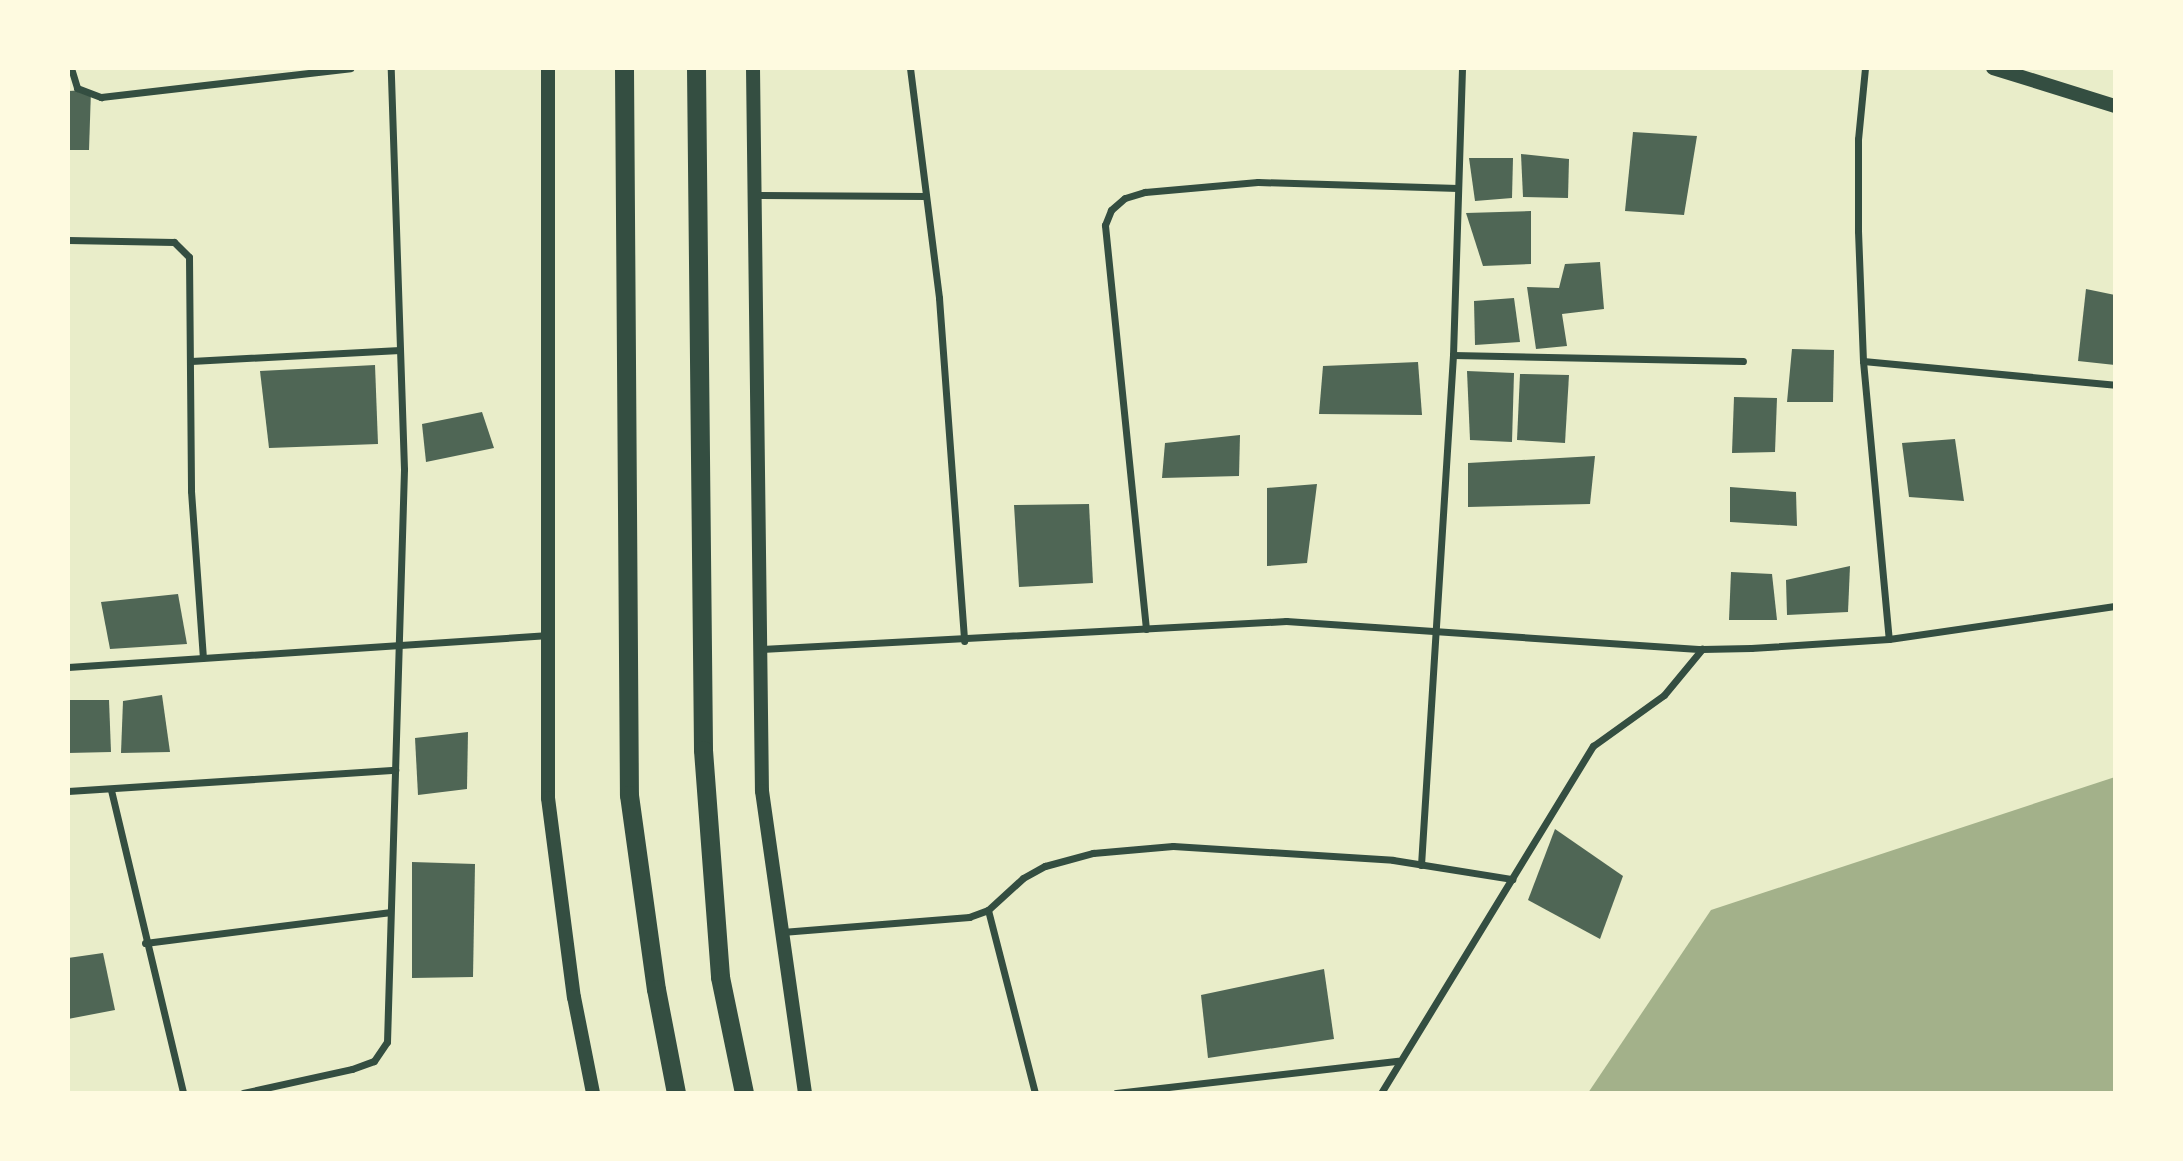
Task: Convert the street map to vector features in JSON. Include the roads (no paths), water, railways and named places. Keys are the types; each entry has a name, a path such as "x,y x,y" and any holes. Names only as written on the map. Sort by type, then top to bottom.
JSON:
{"highway":[{"path":"624,68 629,795 656,989 676,1093"},
{"path":"696,68 703,750 720,977 744,1093"}],"main road":[{"path":"548,68 551,635 548,798 574,997 593,1093"},
{"path":"752,68 762,790 805,1093"},
{"path":"1993,68 2115,106"}],"street":[{"path":"71,68 76,88 101,97 350,68"},
{"path":"243,1093 352,1069 382,1052 389,1030 389,912 404,468 391,68"},
{"path":"910,68 939,298 964,641"},
{"path":"1421,865 1452,355 1462,68"},
{"path":"1866,68 1856,183 1863,361 1889,639"},
{"path":"1146,629 1105,225 1111,210 1125,198 1145,192 1258,182 1458,187"},
{"path":"754,195 926,196"},
{"path":"68,240 174,242 184,248 191,269 191,491 203,658"},
{"path":"191,360 400,351"},
{"path":"1452,355 1743,361"},
{"path":"1863,361 2115,385"},
{"path":"761,649 964,641 1286,621 1702,649 1889,639 2115,606"},
{"path":"68,667 551,635"},
{"path":"1381,1093 1398,1061 1593,746 1664,695 1702,649"},
{"path":"68,792 395,769"},
{"path":"111,790 145,943 183,1093"},
{"path":"782,932 969,917 988,910 1023,878 1045,866 1093,853 1172,846 1421,865 1512,879"},
{"path":"988,910 1035,1093"},
{"path":"145,943 389,912"},
{"path":"1116,1093 1398,1061"}]}
